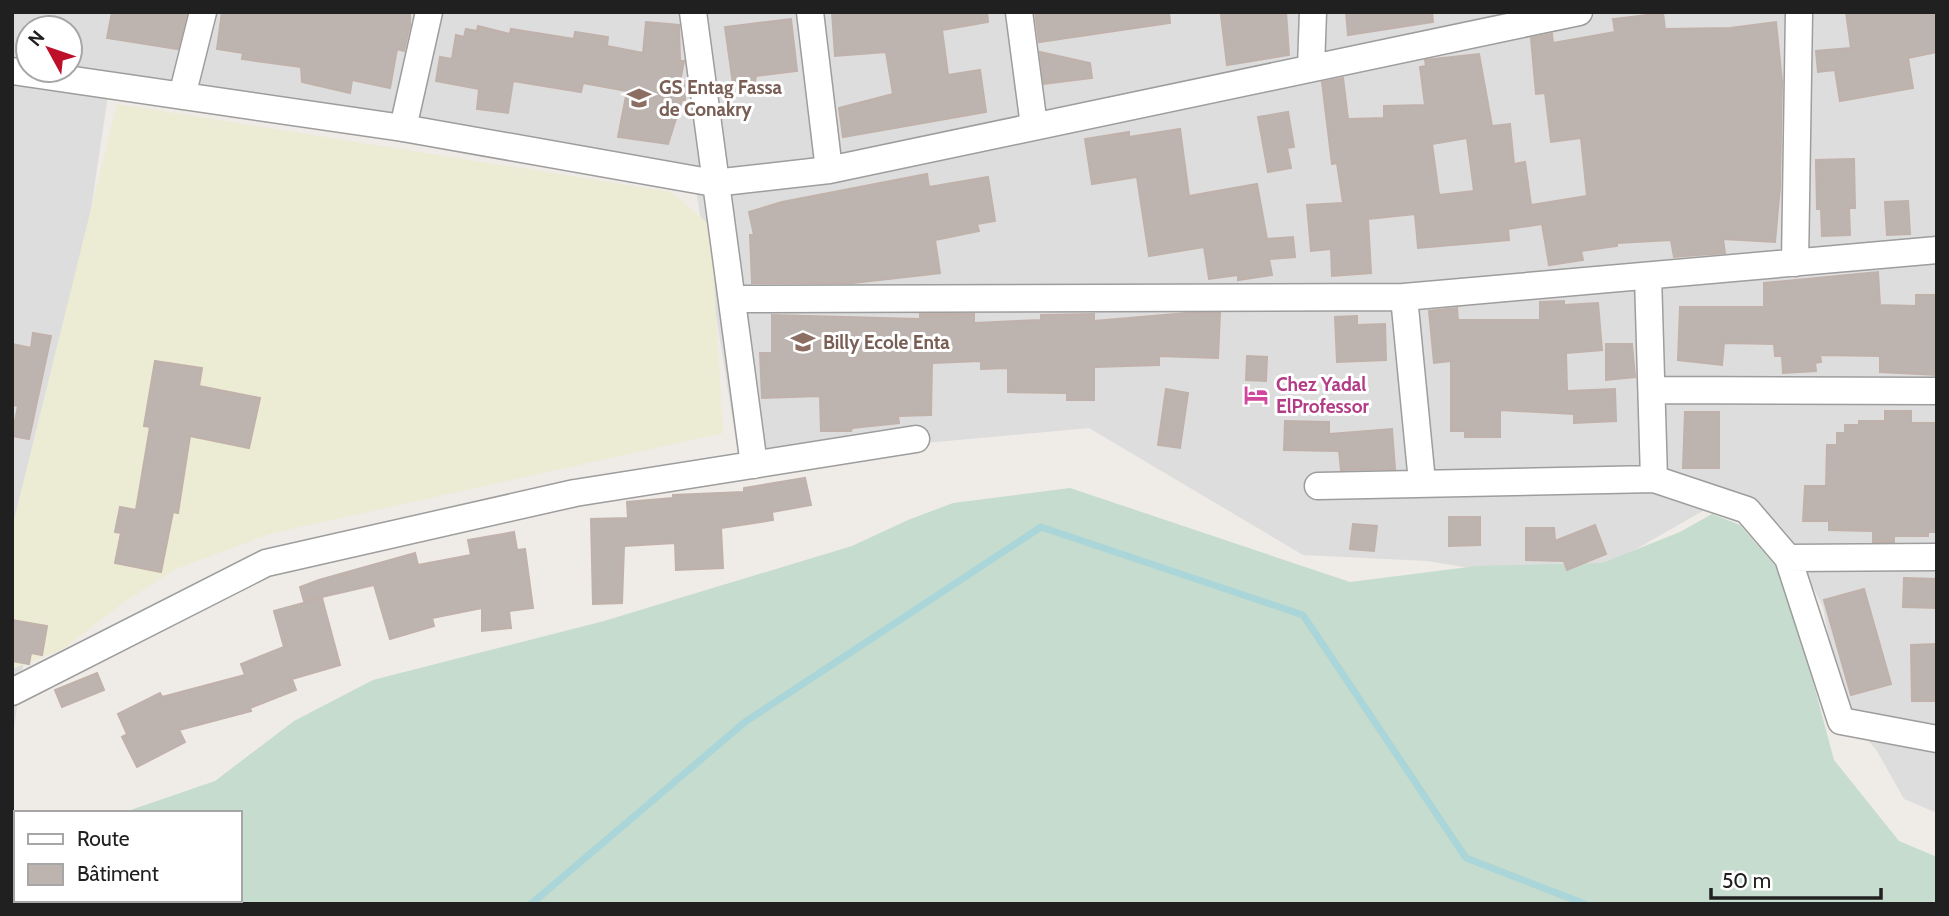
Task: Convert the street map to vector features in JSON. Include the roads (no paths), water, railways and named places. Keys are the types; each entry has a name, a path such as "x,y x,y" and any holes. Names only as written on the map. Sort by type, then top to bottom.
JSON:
{"street":[{"path":"182,96 204,12"},
{"path":"403,128 429,12"},
{"path":"693,12 713,183 734,299 754,466"},
{"path":"810,12 829,170"},
{"path":"1019,12 1034,126"},
{"path":"1311,66 1313,12"},
{"path":"12,71 403,128 713,183 829,170 1521,18 1579,12"},
{"path":"1795,263 1799,12"},
{"path":"734,299 1404,297 1937,250"},
{"path":"1648,276 1654,478"},
{"path":"1404,297 1422,482"},
{"path":"1653,390 1937,391"},
{"path":"12,692 266,563 575,493 916,439"},
{"path":"1318,486 1654,478 1747,510 1788,558 1841,721 1937,738"},
{"path":"1788,558 1937,557"}],"waterway":[{"path":"531,904 745,722 1041,527 1303,615 1466,858 1585,904"}],"place":[{"name":"GS Entag Fassa de Conakry","path":"639,98"},
{"name":"Billy Ecole Enta","path":"803,342"},
{"name":"Chez Yadal ElProfessor","path":"1256,395"}]}
